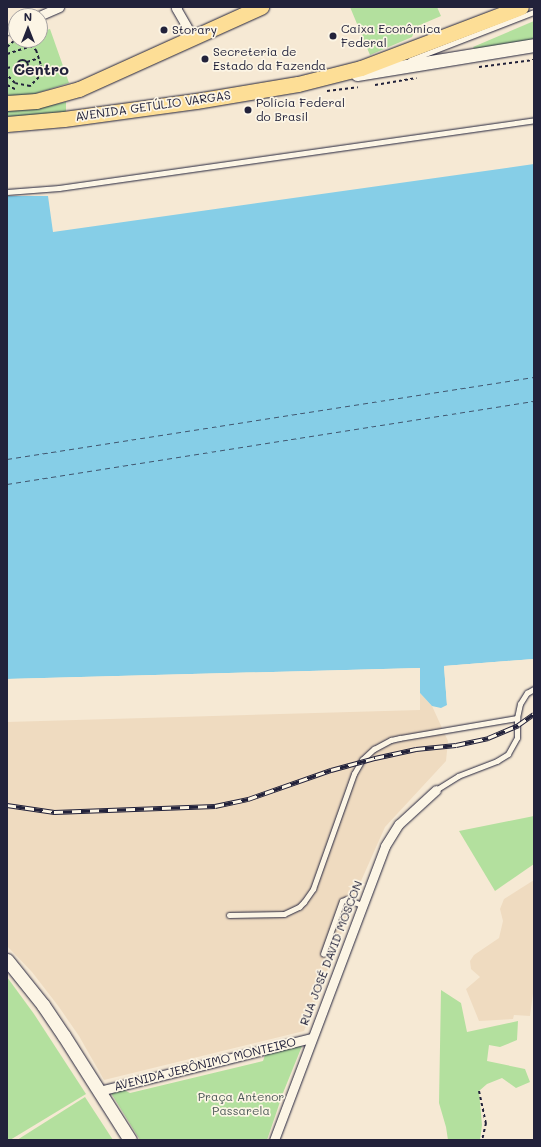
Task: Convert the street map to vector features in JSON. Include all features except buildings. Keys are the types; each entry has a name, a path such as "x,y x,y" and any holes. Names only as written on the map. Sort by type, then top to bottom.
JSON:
{"main road":[{"path":"7,103 36,101 79,89 261,7"},
{"name":"AVENIDA GETÚLIO VARGAS","path":"7,124 64,119 196,101 298,84 361,68 521,7"},
{"path":"298,84 534,45"},
{"name":"AVENIDA JERÔNIMO MONTEIRO","path":"7,960 43,1005 130,1140"}],"street":[{"path":"176,8 193,37"},
{"name":"RUA JOSÉ DAVID MOSCON","path":"274,1140 362,904 391,835 405,818 436,790"},
{"name":"AVENIDA JERÔNIMO MONTEIRO","path":"99,1091 312,1038"}],"lane":[{"path":"378,70 435,52 534,12"},
{"path":"7,192 58,188 534,120"},
{"path":"436,790 458,776 497,761 508,754 517,738 517,710 523,698 534,689"},
{"path":"229,915 284,914 292,911 304,902 313,889 354,774 362,760 374,749 391,740 400,738 517,718"},
{"path":"323,954 342,901 347,899 362,904"}],"path":[{"path":"7,54 25,48"},
{"path":"7,75 19,85 32,85 41,73 40,58 34,48"},
{"path":"17,66 18,62 21,60 27,62 40,58"},
{"path":"17,66 19,69 23,70 27,66 27,62"},
{"path":"7,68 17,66"},
{"path":"479,1091 486,1123 482,1140"}],"shaded area":[{"path":"420,693 432,706 448,741 446,761 385,827 349,908 350,911 304,1031 104,1080 79,1036 59,1007 32,972 7,946 7,722 420,710"},
{"path":"534,880 534,986 530,1016 514,1015 513,1019 479,1021 466,989 480,977 471,969 470,961 474,955 499,938 503,921 500,909 504,899"}],"green space":[{"path":"350,7 437,7 441,16 413,28 414,32 412,37 370,55"},
{"path":"534,21 534,42 476,52 473,47"},
{"path":"50,29 69,83 34,94 14,97 7,95 7,44 8,48 48,48 48,30"},
{"path":"66,102 66,115 7,117 7,110 28,110"},
{"path":"534,816 534,864 495,891 459,831"},
{"path":"7,977 34,1014 86,1094 10,1140 7,1140"},
{"path":"441,990 461,1003 467,1032 518,1021 517,1040 500,1047 489,1045 487,1061 525,1069 530,1082 516,1088 502,1078 487,1084 479,1091 482,1125 480,1140 448,1140 439,1103"},
{"name":"Praça Antenor Passarela","path":"299,1044 302,1046 283,1093 267,1140 140,1140 111,1093 118,1087 130,1093 263,1061 266,1052"},
{"path":"85,1097 113,1140 17,1140"}],"water":[{"path":"534,164 534,659 444,666 447,705 441,708 432,706 420,693 420,668 7,679 7,196 48,196 53,232"}],"pier":[{"path":"534,659 534,661 446,667 449,705 447,705 444,666"},
{"path":"420,668 420,696 418,693 418,670 7,681 7,679"}],"ferry route":[{"path":"7,459 534,377"},
{"path":"7,484 534,401"}],"railway":[{"path":"7,805 54,812 215,806 248,799 331,770 375,758 416,749 456,745 488,738 518,725 534,714"}],"place":[{"name":"Storary","path":"164,30"},
{"name":"Caixa Econômica Federal","path":"333,36"},
{"name":"Secreteria de Estado da Fazenda","path":"205,59"},
{"name":"Polícia Federal do Brasil","path":"248,110"}],"district":[{"name":"Centro","path":"41,69"}]}
